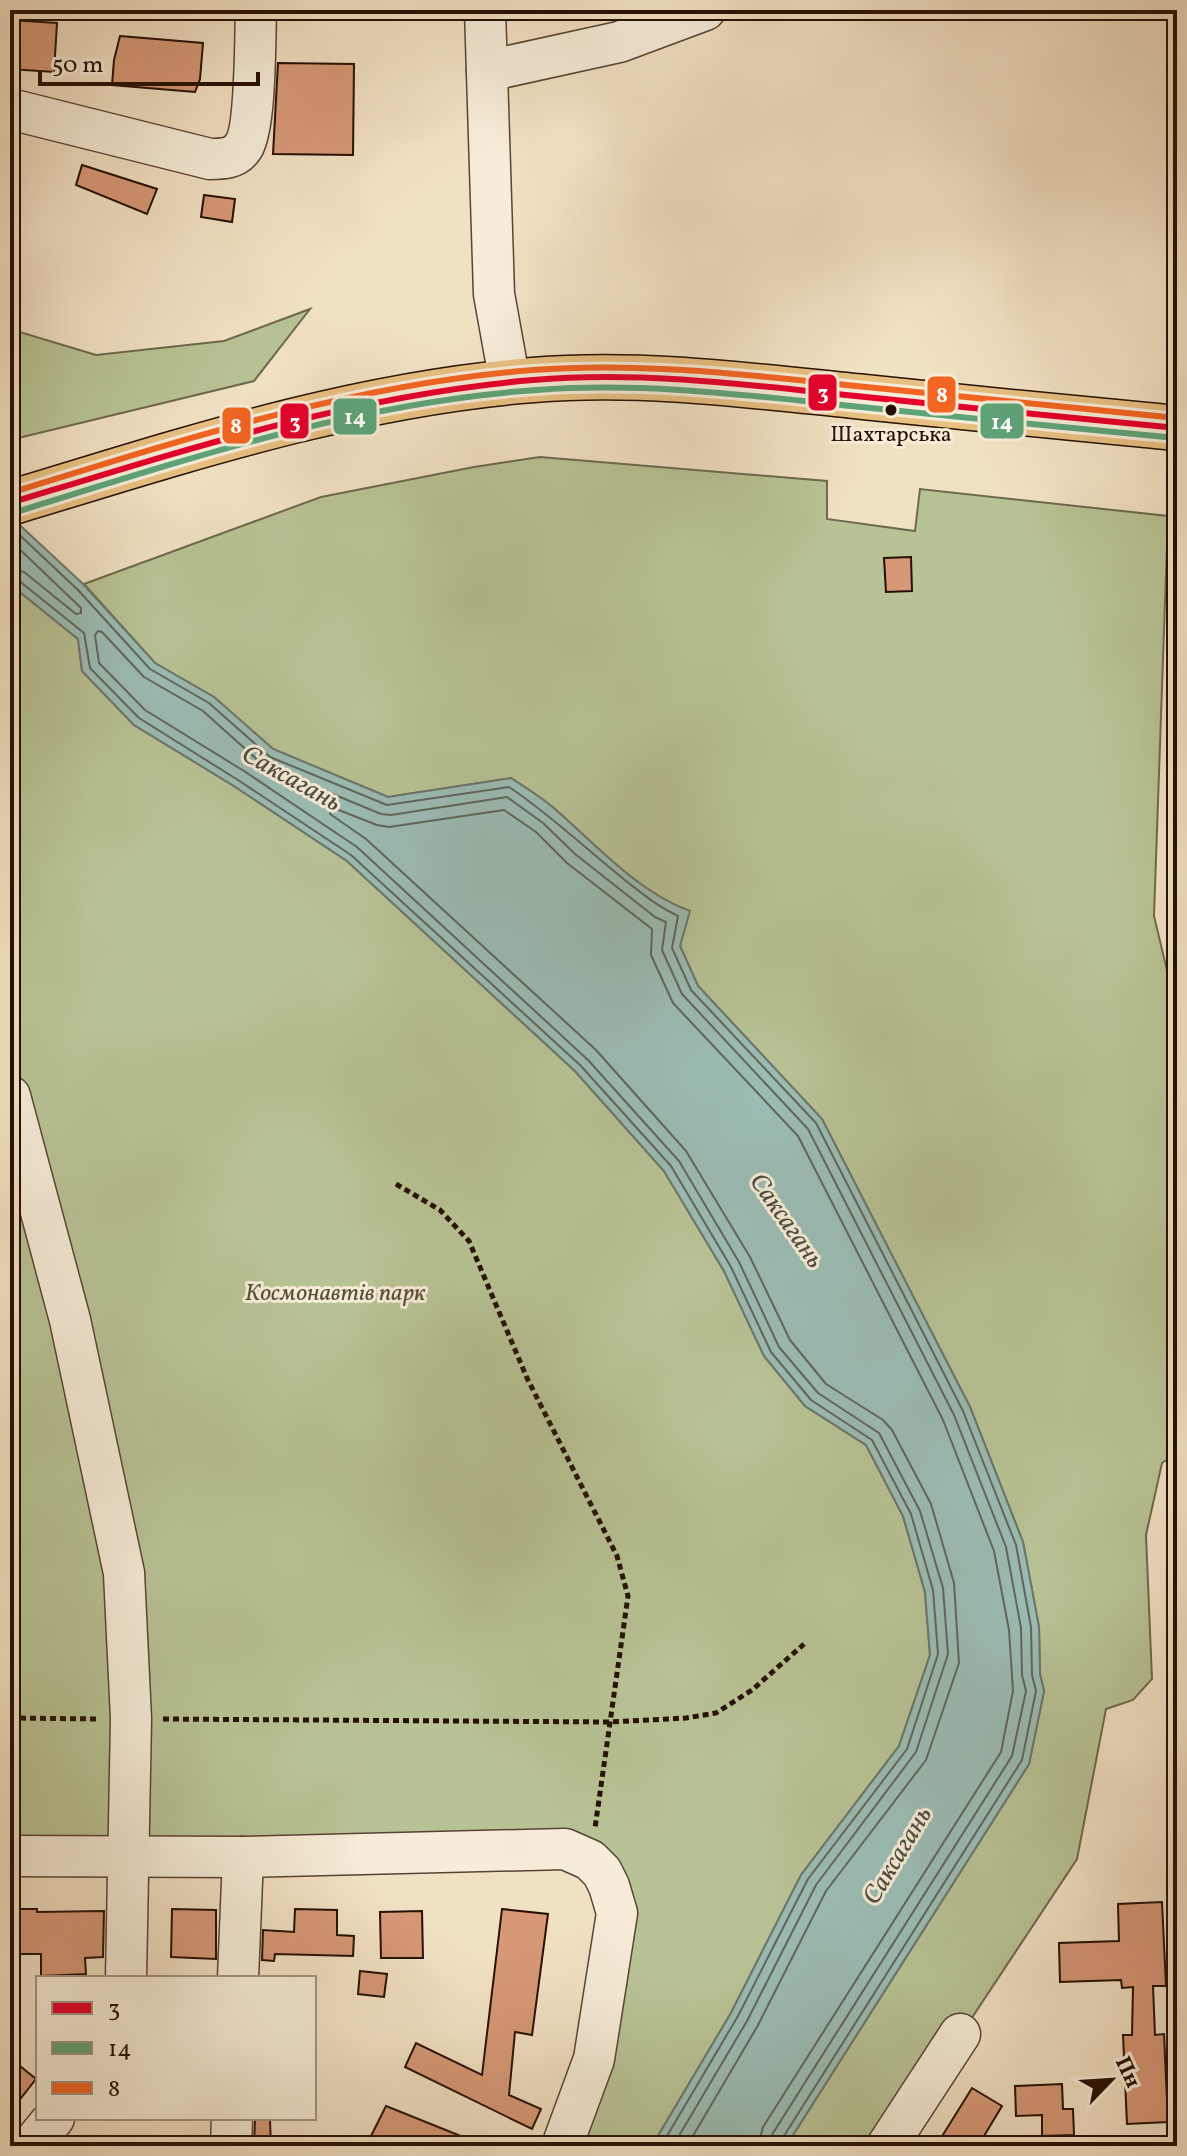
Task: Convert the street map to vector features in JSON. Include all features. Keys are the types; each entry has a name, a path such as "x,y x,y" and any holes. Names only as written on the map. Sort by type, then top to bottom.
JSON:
{"main road":[{"path":"10,503 227,437 347,409 453,390 589,377 655,378 768,387 1177,428"}],"street":[{"path":"10,109 210,159 227,160 243,147 249,126 256,10"},
{"path":"485,10 494,294 510,383"},
{"path":"487,71 619,42 705,10"},
{"path":"10,1096 70,1320 124,1573 131,1719 126,1976"},
{"path":"10,1856 243,1857 565,1849 590,1860 602,1872 617,1913 594,2059 562,2146"},
{"path":"238,1976 243,1857"},
{"path":"887,2146 960,2034"},
{"path":"31,2146 52,2120"},
{"path":"231,2146 232,2120"}],"path":[{"path":"396,1184 440,1210 469,1241 527,1378 617,1556 628,1596 590,1860"},
{"path":"10,1718 609,1722 686,1718 716,1713 752,1690 804,1644"}],"green space":[{"path":"310,309 254,381 10,440 10,329 96,355 224,341"},
{"path":"540,457 827,481 827,519 915,531 920,489 1168,516 1154,916 1177,1012 1177,1453 1162,1463 1146,1535 1152,1679 1133,1700 1106,1709 1077,1859 887,2146 786,2146 1029,1764 1044,1691 1040,1674 1039,1627 1023,1542 970,1407 822,1119 698,986 680,946 689,911 670,903 635,880 540,797 511,778 388,797 273,749 214,697 155,663 84,584 321,497"},
{"name":"Космонавтів парк","path":"10,584 78,639 82,671 134,725 234,786 347,861 575,1071 664,1171 724,1271 764,1356 805,1406 866,1445 903,1516 925,1592 930,1655 899,1746 801,1875 731,2013 652,2146 562,2146 617,1913 590,1860 10,1856"}],"water":[{"name":"Саксагань","path":"10,516 83,584 155,663 214,697 273,749 388,797 511,778 551,806 636,880 671,903 690,911 680,946 698,986 822,1119 970,1407 1023,1542 1039,1627 1040,1674 1044,1691 1029,1764 786,2146 652,2146 731,2013 801,1875 899,1746 930,1655 925,1592 903,1516 866,1445 805,1406 764,1356 724,1271 664,1171 575,1071 347,861 234,786 134,725 82,671 78,639 10,584"}],"building":[{"path":"10,20 57,23 54,72 10,69"},
{"path":"120,36 203,43 200,79 195,92 112,85"},
{"path":"278,63 354,64 353,155 273,154"},
{"path":"82,165 157,189 147,214 76,185"},
{"path":"204,195 235,199 232,222 201,217"},
{"path":"911,557 912,591 886,592 884,558"},
{"path":"1162,1902 1166,1986 1153,1986 1155,2035 1164,2034 1168,2122 1127,2124 1123,2035 1132,2035 1133,1987 1122,1988 1121,1980 1060,1982 1059,1943 1119,1941 1118,1904"},
{"path":"10,1909 37,1909 37,1912 104,1911 103,1957 85,1958 86,1974 41,1976 41,1954 10,1954"},
{"path":"172,1909 216,1910 216,1959 171,1957"},
{"path":"295,1909 337,1910 337,1935 354,1936 353,1956 275,1954 274,1961 262,1960 263,1930 294,1932"},
{"path":"502,1909 548,1914 532,2035 515,2032 509,2095 541,2109 532,2129 405,2067 416,2043 482,2075"},
{"path":"422,1911 423,1958 381,1958 380,1912"},
{"path":"360,1971 387,1974 384,1997 358,1994"},
{"path":"10,2058 36,2079 10,2112"},
{"path":"1062,2084 1063,2109 1073,2109 1074,2135 1042,2136 1042,2115 1016,2116 1015,2086"},
{"path":"972,2088 1002,2106 978,2146 936,2146"},
{"path":"386,2106 483,2145 483,2146 366,2146"},
{"path":"255,2120 270,2120 271,2146 254,2146"}],"transit line":[{"name":"8","path":"10,493 203,434 334,401 466,377 533,370 611,367 690,370 1177,418"},
{"name":"3","path":"10,503 203,445 334,412 466,387 533,380 611,377 690,380 1177,428"},
{"name":"14","path":"13,513 206,454 337,420 403,407 537,390 616,388 694,391 1176,438"}],"place":[{"name":"Шахтарська","path":"891,410"}]}
